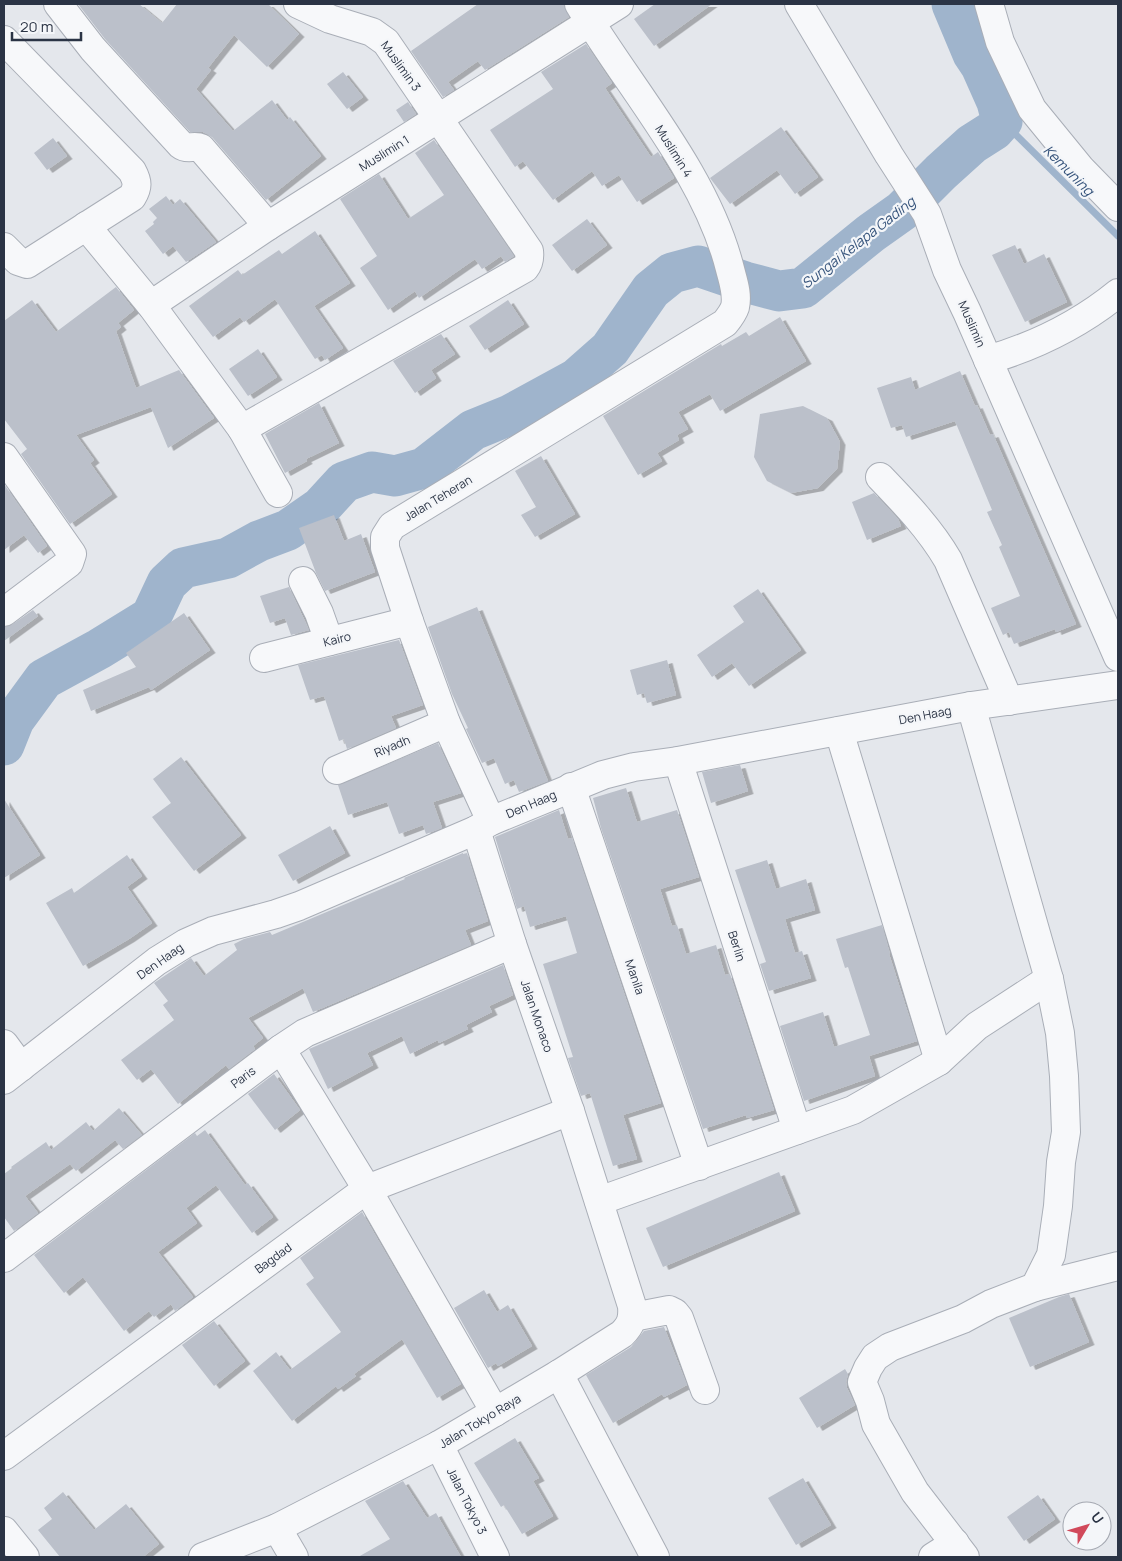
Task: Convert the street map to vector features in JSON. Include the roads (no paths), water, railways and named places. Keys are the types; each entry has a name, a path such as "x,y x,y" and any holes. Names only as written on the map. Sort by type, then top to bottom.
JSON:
{"street":[{"path":"58,4 93,49 181,145 186,148 195,146 201,148 268,226"},
{"name":"Muslimin 3","path":"242,429 525,268 528,264 529,251 390,48 377,35 366,29 330,19 298,4"},
{"name":"Muslimin 1","path":"151,305 268,226 438,119 584,13 619,4"},
{"name":"Muslimin","path":"799,4 889,155 927,214 947,270 1118,657"},
{"path":"989,4 1000,42 1032,109 1081,169 1118,207"},
{"name":"Muslimin 4","path":"584,13 681,158 706,205 727,258 735,291"},
{"path":"4,40 132,171 137,180 138,188 132,197 27,264 18,261 4,247"},
{"path":"86,226 151,305 242,429 278,493"},
{"name":"Jalan Teheran","path":"483,825 409,621 386,548 385,536 392,526 725,322 735,307 735,291"},
{"path":"988,360 1045,339 1092,312 1117,293"},
{"path":"4,457 72,554 68,564 4,612"},
{"path":"880,477 923,524 945,554 1009,701"},
{"path":"303,581 319,613 328,641"},
{"name":"Kairo","path":"264,658 409,621"},
{"name":"Den Haag","path":"12,1074 158,961 186,943 213,931 299,906 571,787 604,775 627,769 971,706 1118,684"},
{"path":"971,706 1049,979 1060,1033 1066,1132 1051,1255 1035,1288"},
{"name":"Riyadh","path":"337,770 446,723"},
{"path":"839,731 939,1061"},
{"name":"Berlin","path":"678,761 797,1130"},
{"name":"Manila","path":"571,787 699,1166"},
{"name":"Jalan Monaco","path":"483,825 512,944 599,1201"},
{"name":"Paris","path":"4,1258 281,1049 305,1033 512,944"},
{"path":"704,1390 679,1318 675,1313 669,1310 633,1317 632,1306 599,1201 853,1110 939,1061 977,1026 1049,979"},
{"path":"4,1044 12,1074"},
{"path":"281,1049 368,1189 495,1412"},
{"name":"Bagdad","path":"4,1456 368,1189 570,1111"},
{"path":"951,1553 876,1424 870,1401 862,1382 868,1368 875,1357 890,1347 963,1319 991,1304 1035,1288 1118,1266"},
{"name":"Jalan Tokyo Raya","path":"203,1557 277,1528 439,1445 559,1374 622,1334 630,1327 633,1317"},
{"path":"559,1374 655,1557"},
{"name":"Jalan Tokyo 3","path":"439,1445 495,1557"},
{"path":"277,1528 294,1557"},
{"path":"4,1531 25,1557"}],"waterway":[{"name":"Sungai Kelapa Gading","path":"4,745 14,720 44,679 99,649 151,617 167,583 183,568 228,558 259,541 288,530 321,507 344,482 372,472 395,476 424,468 473,430 510,415 576,379 610,349 651,290 672,273 698,266 779,291 803,288 871,233 902,211 972,144 994,130 1002,121 997,102 981,66 973,54 952,4"},
{"name":"Kemuning","path":"1002,121 1118,236"}]}
